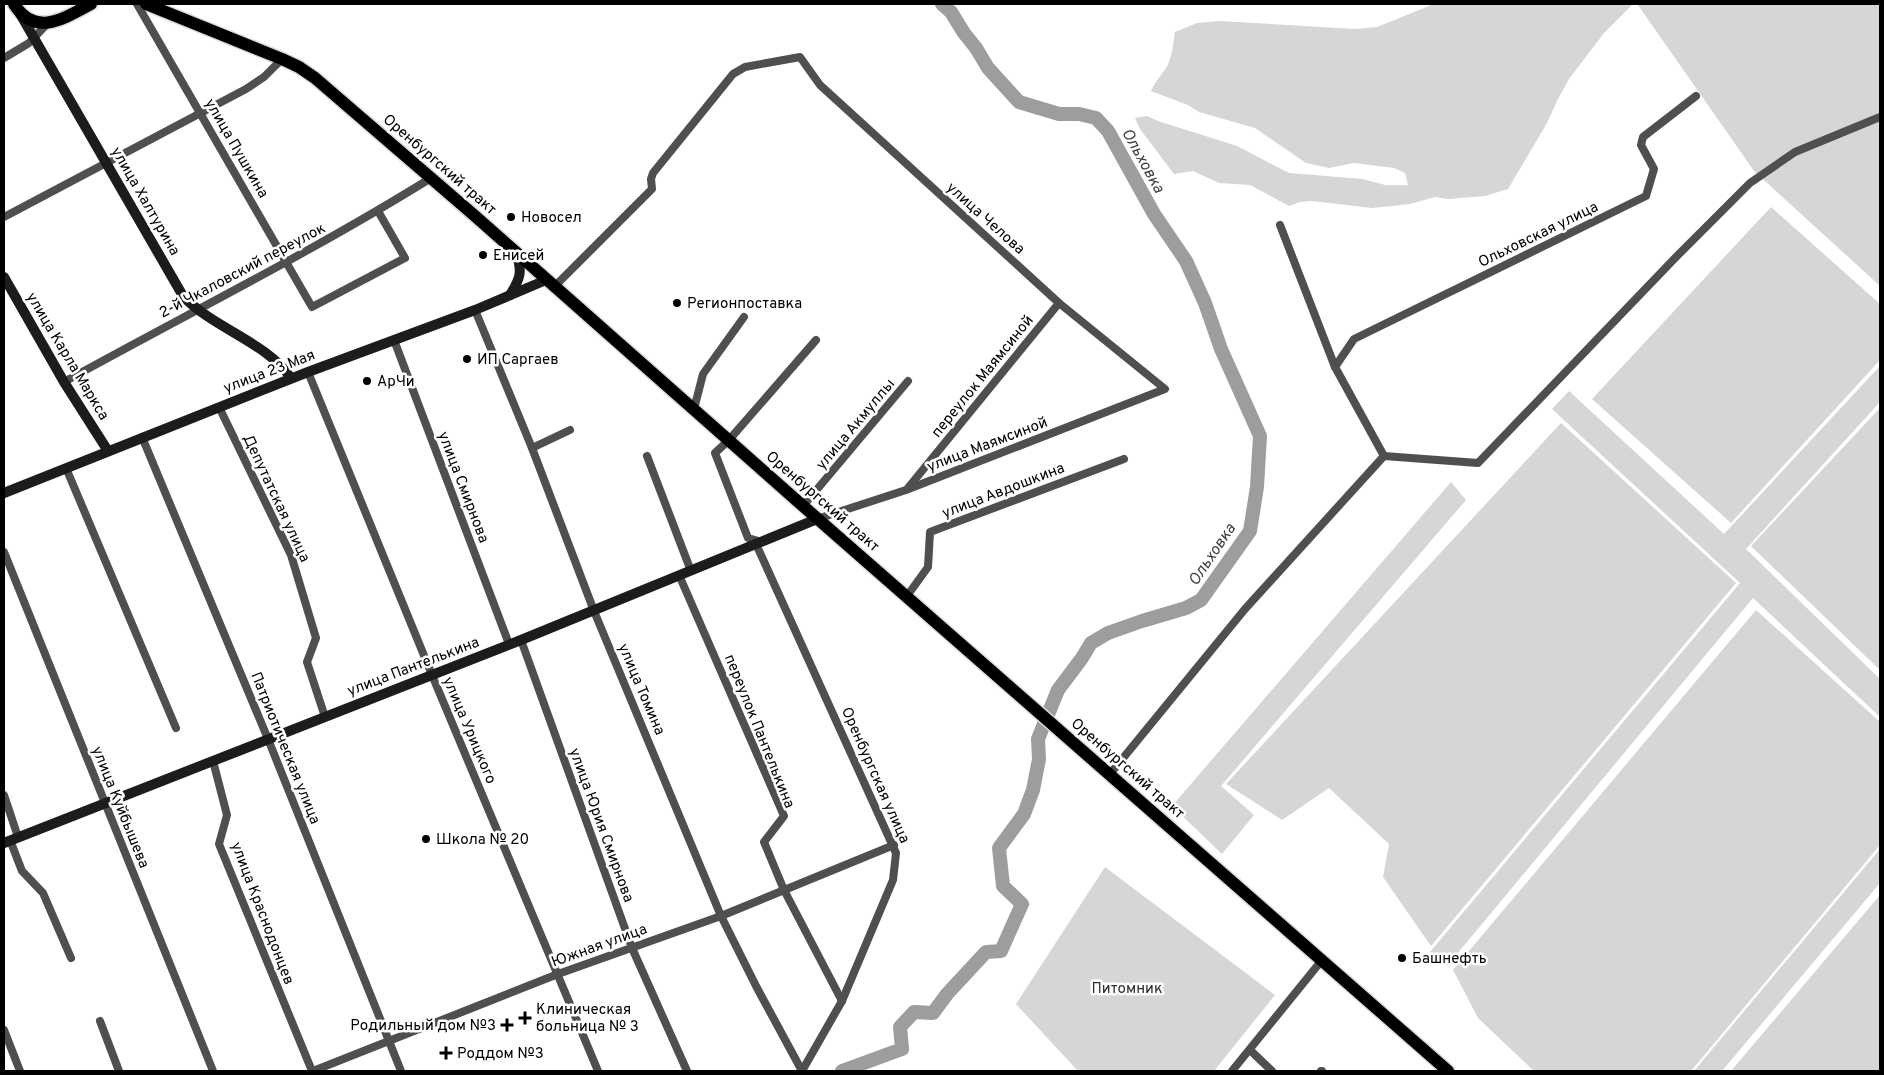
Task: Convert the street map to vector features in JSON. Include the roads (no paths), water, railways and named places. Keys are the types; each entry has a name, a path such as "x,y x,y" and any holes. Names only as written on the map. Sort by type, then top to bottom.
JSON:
{"main road":[{"path":"16,6 33,21 48,23 66,18 91,4"},
{"name":"Оренбургский тракт","path":"146,4 282,59 299,67 315,78 1448,1071"},
{"name":"улица Халтурина","path":"16,6 183,296 197,309 276,360 291,378"},
{"path":"510,295 521,274 516,253"},
{"name":"улица Карла Маркса","path":"4,277 64,382 108,451"},
{"name":"улица 23 Мая","path":"4,493 291,378 475,310 510,295 550,284"},
{"name":"улица Пантелькина","path":"11,840 594,611 817,519"}],"street":[{"name":"улица Пушкина","path":"137,4 312,307 405,258 378,211"},
{"path":"4,58 23,47 48,23"},
{"name":"улица Челова","path":"550,284 652,189 651,179 653,173 733,74 745,67 800,57 820,85 1059,303 1165,389"},
{"path":"4,217 246,88 264,76 282,59"},
{"name":"Ольховская улица","path":"1335,367 1354,339 1646,196 1654,169 1641,145 1643,137 1696,96"},
{"path":"1384,456 1478,463 1750,183 1794,152 1880,117"},
{"name":"2-й Чкаловский переулок","path":"64,382 197,309 287,263 431,178"},
{"path":"1280,225 1335,367 1384,456"},
{"name":"переулок Маямсиной","path":"906,490 1059,303"},
{"name":"улица Томина","path":"475,310 532,448 594,611 721,916 802,1071"},
{"path":"694,409 703,374 744,317"},
{"name":"улица Смирнова","path":"394,340 509,644"},
{"path":"729,440 816,340"},
{"name":"улица Урицкого","path":"308,372 432,675 598,1071"},
{"name":"улица Акмуллы","path":"803,506 908,381"},
{"name":"улица Маямсиной","path":"817,519 906,490 1165,389"},
{"name":"Депутатская улица","path":"219,407 291,555 316,638 307,662 325,717"},
{"path":"532,448 570,430"},
{"name":"Патриотическая улица","path":"142,437 268,739 401,1071"},
{"name":"Оренбургская улица","path":"729,440 715,453 748,538 759,543 894,845 896,859 893,880 842,1001 802,1071"},
{"path":"647,456 691,570"},
{"path":"1110,774 1245,609 1384,456"},
{"name":"улица Авдошкина","path":"907,596 928,567 930,532 1124,459"},
{"path":"66,468 176,728"},
{"name":"улица Куйбышева","path":"4,552 213,1071"},
{"name":"переулок Пантелькина","path":"679,575 784,816 764,842 784,890 842,1001"},
{"name":"улица Юрия Смирнова","path":"521,640 632,948 687,1071"},
{"name":"улица Краснодонцев","path":"212,761 227,815 219,844 312,1071"},
{"path":"4,795 11,840 22,871 43,893 71,958"},
{"name":"Южная улица","path":"312,1071 558,974 721,916 894,845"},
{"path":"1232,1071 1322,960"},
{"path":"100,1021 119,1071"},
{"path":"4,1030 20,1071"},
{"path":"1250,1050 1272,1071"}],"waterway":[{"name":"Ольховка","path":"842,1071 902,1049 900,1027 914,1012 933,1013 947,994 986,952 1001,951 1022,904 1003,886 999,848 1024,814 1033,790 1039,759 1038,739 1058,690 1091,643 1108,633 1186,608 1201,600 1250,531 1257,487 1260,436 1221,349 1205,303 1186,261 1154,214 1108,131 1096,118 1079,114 1059,114 1019,102 988,68 951,12 942,4"}],"place":[{"name":"Новосел","path":"511,217"},
{"name":"Енисей","path":"483,255"},
{"name":"Регионпоставка","path":"677,303"},
{"name":"ИП Саргаев","path":"467,359"},
{"name":"АрЧи","path":"367,381"},
{"name":"Школа № 20","path":"426,839"},
{"name":"Башнефть","path":"1402,958"},
{"name":"Клиническая больница № 3","path":"525,1018"},
{"name":"Родильный дом №3","path":"507,1025"},
{"name":"Роддом №3","path":"446,1053"}],"park label":[{"name":"Питомник","path":"1127,988"}]}
